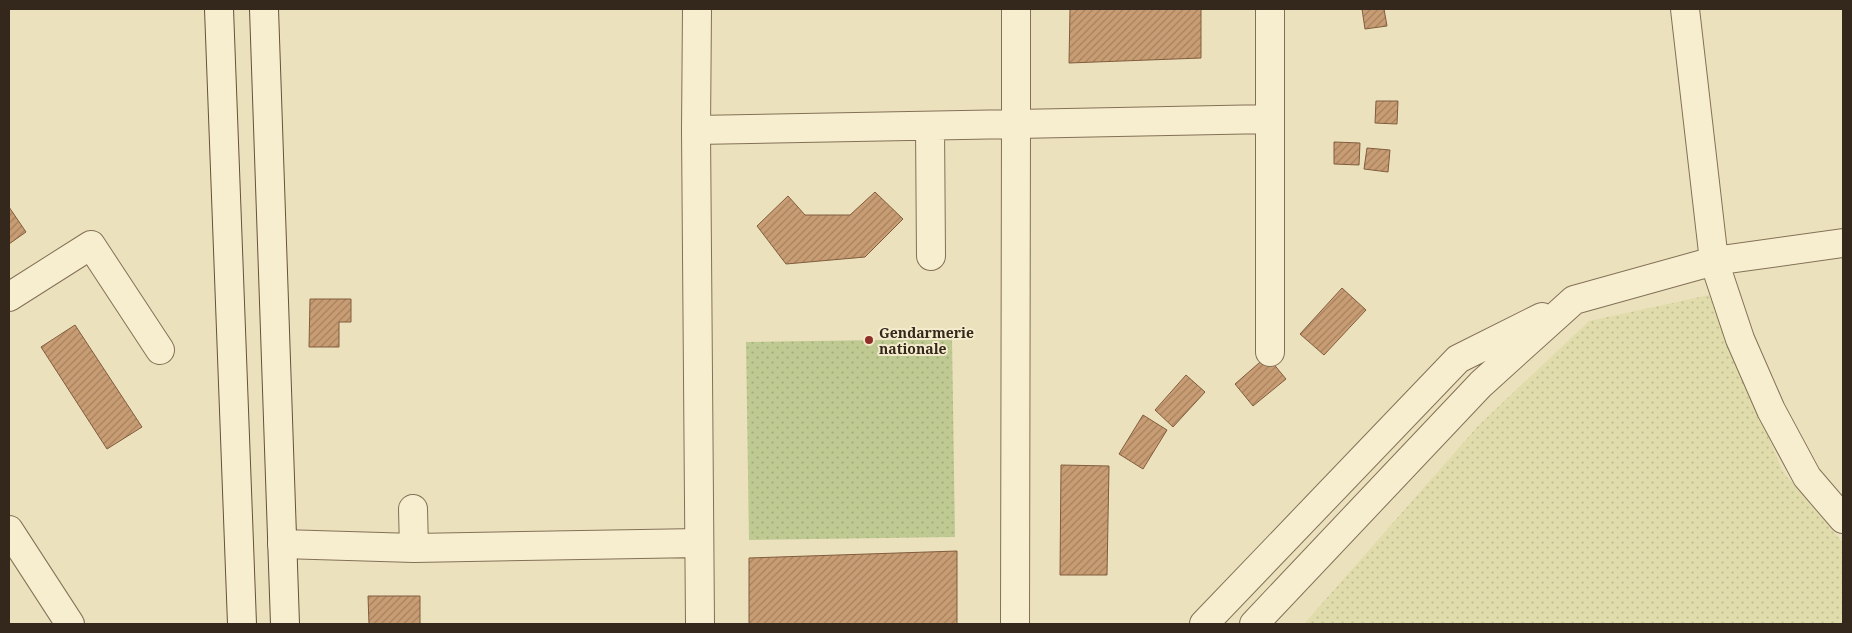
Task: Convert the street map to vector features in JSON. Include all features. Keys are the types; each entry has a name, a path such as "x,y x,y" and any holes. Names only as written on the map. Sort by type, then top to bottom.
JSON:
{"street":[{"path":"219,9 242,624"},
{"path":"264,9 284,624"},
{"path":"697,9 696,130 700,624"},
{"path":"1015,624 1016,9"},
{"path":"1270,9 1270,352"},
{"path":"1685,9 1714,261 1740,340 1771,410 1807,477 1843,519"},
{"path":"696,130 1270,120"},
{"path":"930,126 931,256"},
{"path":"1204,624 1458,358 1574,300 1714,261 1843,243"},
{"path":"9,298 91,245 160,350"},
{"path":"1254,624 1481,384 1574,300"},
{"path":"413,510 414,548"},
{"path":"9,530 70,624"},
{"path":"282,544 414,548 699,543"}],"shaded area":[{"path":"1709,295 1783,472 1843,543 1843,624 1304,624 1478,426 1589,321"}],"green space":[{"path":"952,339 955,537 749,540 746,342"}],"building":[{"path":"1070,9 1201,9 1201,58 1069,63"},
{"path":"1362,9 1384,9 1387,26 1365,29"},
{"path":"1376,101 1398,101 1397,124 1375,123"},
{"path":"1334,142 1360,143 1359,165 1334,164"},
{"path":"1367,148 1390,150 1388,172 1364,169"},
{"path":"875,192 903,219 865,257 786,264 757,226 788,196 805,215 850,215"},
{"path":"9,207 26,232 9,244"},
{"path":"1342,288 1366,310 1324,355 1300,334"},
{"path":"310,299 351,299 351,322 339,322 339,347 309,347"},
{"path":"75,325 142,427 107,449 41,347"},
{"path":"1267,356 1286,379 1253,406 1235,384"},
{"path":"1186,375 1205,392 1173,427 1155,410"},
{"path":"1143,415 1167,430 1143,469 1119,454"},
{"path":"1061,465 1109,466 1107,575 1060,575"},
{"path":"957,551 957,624 749,624 749,558"},
{"path":"368,596 420,596 420,624 369,624"}],"place":[{"name":"Gendarmerie nationale","path":"869,340"}]}
